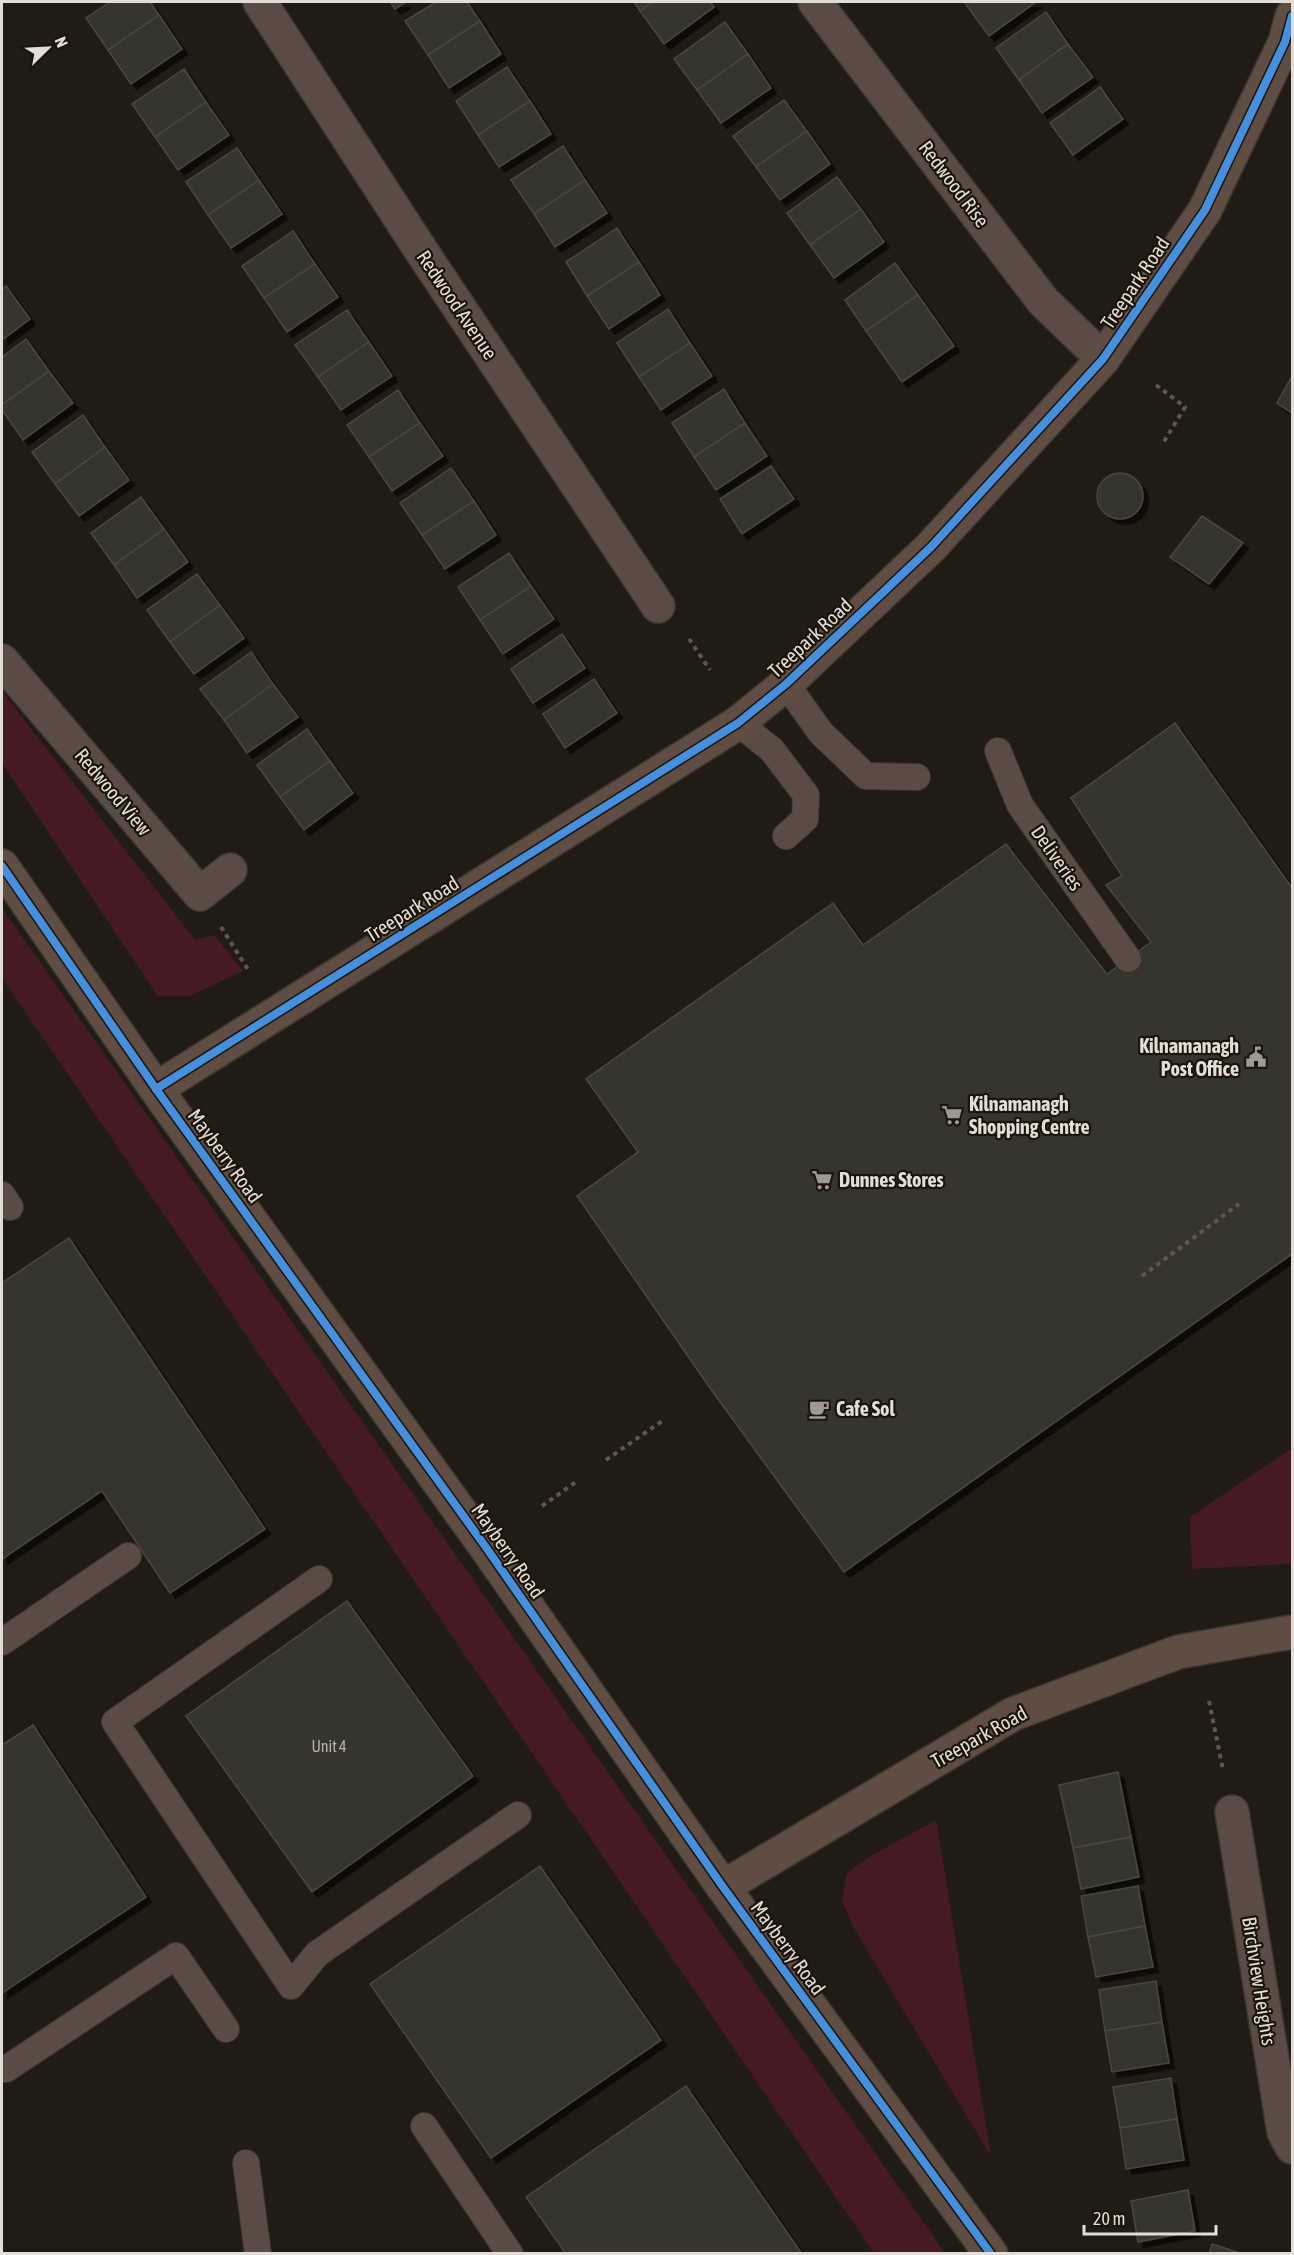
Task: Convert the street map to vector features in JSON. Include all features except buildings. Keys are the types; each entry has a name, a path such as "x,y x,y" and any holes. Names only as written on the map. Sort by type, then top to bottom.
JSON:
{"street":[{"name":"Redwood Avenue","path":"260,2 424,255 658,606"},
{"name":"Redwood Rise","path":"815,2 1043,300 1103,359"},
{"name":"Treepark Road","path":"156,1089 738,723 786,684 931,547 1103,359 1205,210 1285,42 1293,16"},
{"name":"Redwood View","path":"2,661 200,894 230,870"},
{"name":"Mayberry Road","path":"2,866 156,1089 485,1546 723,1887 992,2253"},
{"name":"Treepark Road","path":"723,1887 1012,1714 1178,1653 1293,1632"},
{"name":"Birchview Heights","path":"1232,1812 1284,2132 1293,2147"}],"lane":[{"path":"786,684 821,733 866,776 917,777"},
{"path":"738,723 772,750 806,795 805,819 786,836"},
{"name":"Deliveries","path":"998,750 1020,805 1128,959"},
{"path":"2,1642 128,1556"},
{"path":"319,1579 115,1722 291,1986 316,1954 518,1815"},
{"path":"6,2069 176,1956 226,2029"},
{"path":"424,2126 510,2253"},
{"path":"246,2163 258,2253"}],"path":[{"path":"1156,385 1185,407 1163,443"},
{"path":"689,639 710,670"},
{"path":"220,925 249,971"},
{"path":"1142,1276 1239,1204"},
{"path":"606,1460 665,1419"},
{"path":"542,1506 576,1482"},
{"path":"1209,1701 1223,1770"}],"shaded area":[{"path":"2,691 195,940 214,935 243,971 190,996 158,996 2,763"},
{"path":"2,908 945,2253 874,2253 2,978"},
{"path":"1292,1448 1292,1564 1192,1569 1190,1517"},
{"path":"936,1820 991,2156 854,1928 842,1901 847,1873 869,1857"}],"cycle path":[{"path":"156,1089 738,723 786,684 931,547 1103,359 1205,210 1285,42 1292,16"},
{"path":"2,866 156,1089 485,1546 723,1887 991,2254"}],"place":[{"name":"Kilnamanagh Post Office","path":"1256,1057"},
{"name":"Kilnamanagh Shopping Centre","path":"952,1115"},
{"name":"Dunnes Stores","path":"822,1180"},
{"name":"Cafe Sol","path":"819,1409"}]}
